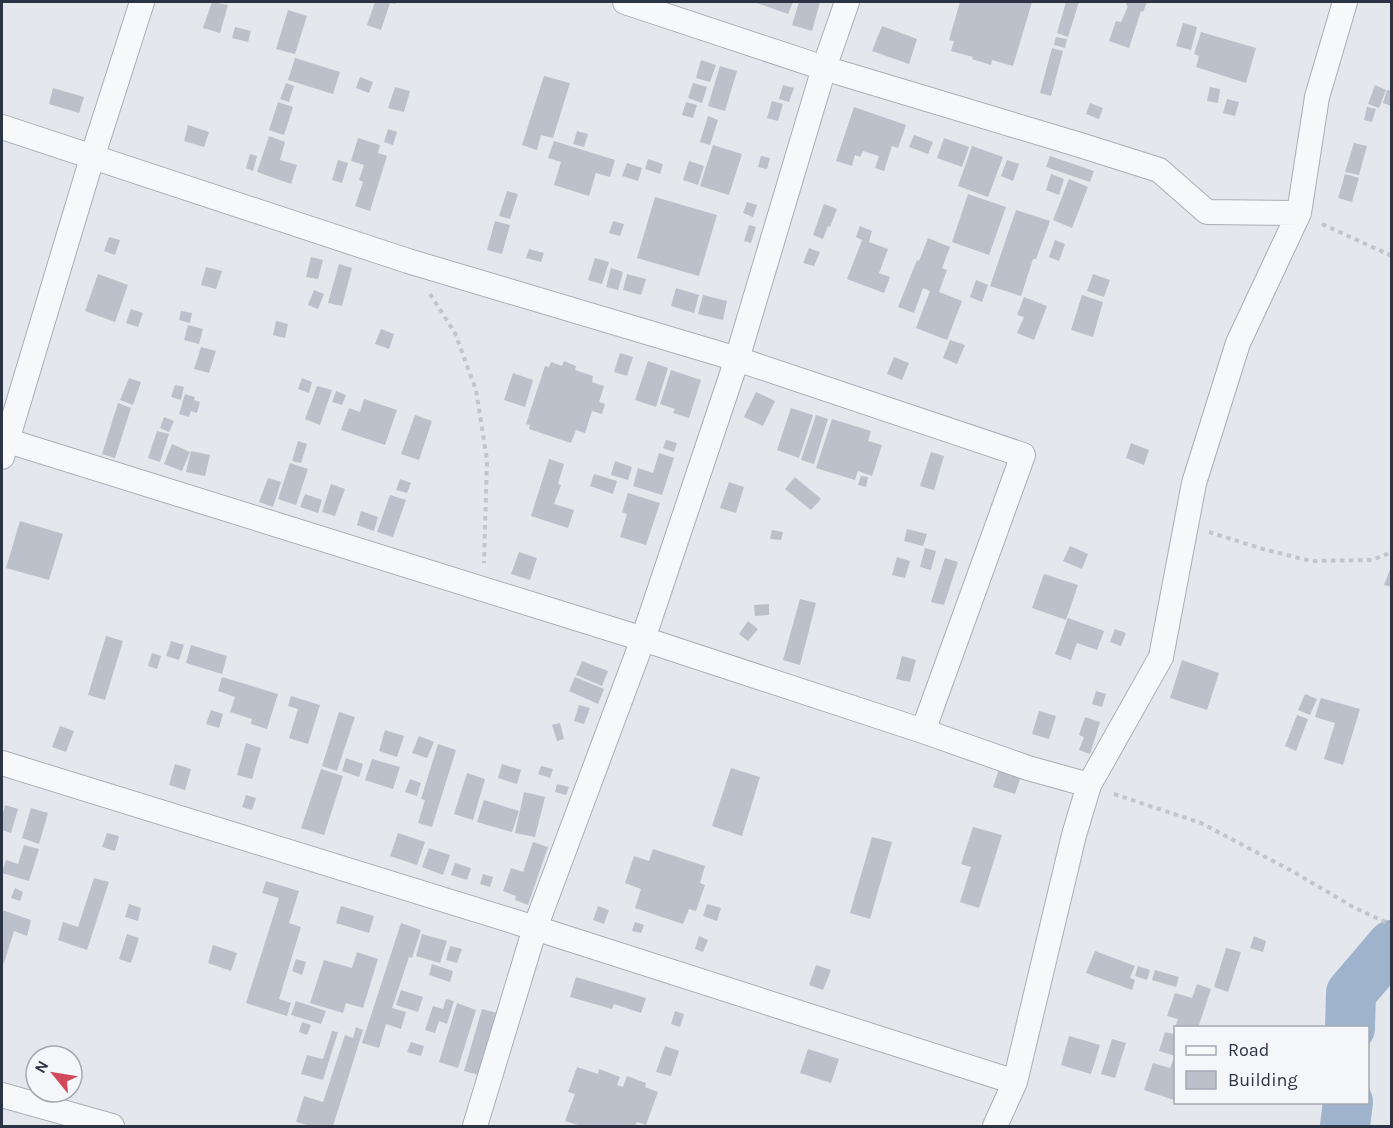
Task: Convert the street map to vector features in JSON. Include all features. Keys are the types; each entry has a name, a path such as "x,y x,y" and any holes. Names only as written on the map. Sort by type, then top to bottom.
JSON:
{"street":[{"path":"142,2 3,445 643,639 923,730 1028,768 1089,785"},
{"path":"625,2 825,68 1159,170 1207,212 1299,213"},
{"path":"476,1126 535,928 643,639 737,359 847,2"},
{"path":"995,1126 1016,1082 1074,835 1089,785 1161,657 1194,483 1238,343 1299,213 1317,96 1346,2"},
{"path":"2,127 408,261 737,359 1023,455 923,730"},
{"path":"2,763 535,928 1016,1082"},
{"path":"2,1095 112,1126"}],"path":[{"path":"1299,213 1392,256"},
{"path":"408,261 455,333 476,390 487,460 483,589"},
{"path":"1186,525 1311,561 1372,560 1392,552"},
{"path":"1089,785 1201,823 1290,870 1355,908 1392,925"}],"building":[{"path":"212,2 228,5 220,33 203,28"},
{"path":"375,2 396,2 395,4 390,3 381,30 367,25"},
{"path":"754,2 793,2 788,14"},
{"path":"799,2 820,2 812,31 792,25"},
{"path":"960,2 1032,2 1013,66 992,60 991,65 951,51 954,41 949,40"},
{"path":"1066,2 1079,2 1068,37 1057,33"},
{"path":"1127,2 1147,2 1143,12 1141,11 1129,48 1109,41 1116,21 1121,22 1128,6"},
{"path":"288,10 307,16 295,54 276,49"},
{"path":"1183,23 1197,27 1191,50 1176,46"},
{"path":"882,26 917,39 909,64 872,51"},
{"path":"235,27 251,31 248,42 232,38"},
{"path":"1201,32 1256,48 1246,83 1196,67 1199,56 1194,54"},
{"path":"1056,37 1067,39 1065,48 1054,45"},
{"path":"1052,48 1063,51 1051,96 1040,93"},
{"path":"295,58 340,72 333,94 288,80"},
{"path":"701,60 716,65 710,82 696,78"},
{"path":"720,66 737,71 725,111 708,106"},
{"path":"544,76 570,83 553,138 541,135 537,150 522,145"},
{"path":"360,77 373,82 369,93 356,88"},
{"path":"286,83 294,86 289,102 280,99"},
{"path":"693,83 707,87 702,103 688,98"},
{"path":"783,85 794,88 789,102 779,99"},
{"path":"1375,85 1386,90 1379,108 1368,104"},
{"path":"395,87 410,91 404,112 388,108"},
{"path":"1210,87 1220,89 1218,103 1207,101"},
{"path":"53,88 84,97 79,113 49,104"},
{"path":"1387,90 1392,91 1392,106 1383,103"},
{"path":"1227,99 1239,102 1235,116 1223,113"},
{"path":"772,101 783,104 778,121 767,118"},
{"path":"278,102 293,107 284,135 269,130"},
{"path":"686,102 697,105 693,118 682,115"},
{"path":"1090,103 1103,108 1099,119 1086,114"},
{"path":"854,107 906,125 898,148 892,146 884,171 875,168 879,156 863,151 860,157 855,155 852,166 836,161"},
{"path":"1367,107 1376,109 1372,122 1364,120"},
{"path":"708,116 718,120 710,145 700,142"},
{"path":"188,125 209,132 204,147 184,141"},
{"path":"388,129 397,132 393,145 384,142"},
{"path":"577,131 588,134 584,147 573,144"},
{"path":"914,135 933,142 928,154 909,147"},
{"path":"269,136 285,142 280,160 297,165 291,184 257,172"},
{"path":"358,138 380,145 378,153 387,156 370,211 355,206 363,182 359,180 364,165 351,161"},
{"path":"944,138 969,147 962,167 937,158"},
{"path":"554,141 615,160 610,177 596,173 589,196 554,185 561,162 548,158"},
{"path":"1354,143 1367,146 1359,175 1345,172"},
{"path":"713,145 742,154 729,195 700,186"},
{"path":"972,146 1003,157 988,197 958,186"},
{"path":"250,154 257,156 253,171 246,168"},
{"path":"761,156 770,158 767,169 758,167"},
{"path":"1050,156 1094,171 1090,182 1046,167"},
{"path":"648,159 663,164 660,174 645,169"},
{"path":"338,160 348,163 342,183 332,180"},
{"path":"1007,160 1019,164 1013,181 1001,176"},
{"path":"689,161 704,166 698,185 683,180"},
{"path":"627,163 642,168 638,181 622,176"},
{"path":"1051,174 1064,179 1059,195 1046,190"},
{"path":"1345,174 1359,178 1352,202 1338,198"},
{"path":"1069,179 1088,187 1072,228 1053,220"},
{"path":"507,191 518,194 510,219 499,216"},
{"path":"968,194 1006,207 989,255 952,242"},
{"path":"655,197 717,215 699,276 637,258"},
{"path":"747,202 757,205 753,217 743,213"},
{"path":"824,204 837,209 823,239 813,235"},
{"path":"1016,210 1050,221 1036,259 1033,259 1021,296 990,286"},
{"path":"495,221 510,225 502,254 487,250"},
{"path":"613,221 624,224 620,236 609,233"},
{"path":"749,225 756,227 751,243 744,241"},
{"path":"860,226 872,231 869,242 888,249 879,273 890,277 884,293 847,279 862,240 856,237"},
{"path":"109,237 120,240 115,255 104,251"},
{"path":"928,238 950,247 942,268 947,270 939,292 962,301 947,340 916,328 930,291 923,288 914,313 898,307"},
{"path":"1055,240 1065,244 1059,261 1049,257"},
{"path":"809,248 820,252 814,266 803,263"},
{"path":"529,249 544,253 541,262 526,258"},
{"path":"311,257 323,260 318,279 306,277"},
{"path":"595,258 609,262 602,284 588,280"},
{"path":"339,264 352,268 342,306 328,303"},
{"path":"206,267 222,271 216,289 201,285"},
{"path":"611,268 623,272 618,290 606,287"},
{"path":"98,274 128,285 115,322 85,311"},
{"path":"627,274 646,279 641,295 623,290"},
{"path":"1093,274 1110,280 1104,297 1087,291"},
{"path":"976,280 988,285 982,302 970,297"},
{"path":"676,288 699,295 694,313 671,306"},
{"path":"314,290 324,294 318,309 308,305"},
{"path":"703,295 727,301 723,320 698,314"},
{"path":"1082,295 1103,302 1093,337 1071,330"},
{"path":"1024,297 1047,306 1034,340 1017,333 1024,317 1017,315"},
{"path":"131,309 143,313 138,327 126,323"},
{"path":"181,311 192,313 190,323 179,320"},
{"path":"276,321 288,324 285,338 273,335"},
{"path":"188,325 203,329 199,344 184,340"},
{"path":"381,329 394,334 389,349 375,344"},
{"path":"950,340 965,345 957,364 943,358"},
{"path":"201,347 216,351 209,373 194,369"},
{"path":"620,353 633,357 627,376 614,372"},
{"path":"894,357 909,363 902,380 887,374"},
{"path":"564,361 576,366 575,370 593,376 592,382 604,386 599,402 605,404 602,414 592,411 585,433 576,430 571,443 529,429 530,425 526,424 545,366 549,367 551,362 562,366"},
{"path":"648,361 668,368 656,407 635,400"},
{"path":"671,370 701,380 689,418 673,413 675,409 660,404"},
{"path":"513,373 533,380 525,407 504,400"},
{"path":"129,378 141,382 133,405 120,400"},
{"path":"302,378 312,382 309,393 298,389"},
{"path":"175,385 184,387 181,400 171,397"},
{"path":"317,386 332,390 320,425 305,419"},
{"path":"336,391 346,395 342,405 332,402"},
{"path":"756,392 775,401 763,426 744,417"},
{"path":"185,394 195,397 194,400 200,402 197,413 191,411 189,417 179,414"},
{"path":"364,399 397,410 385,445 341,430 349,408 360,412"},
{"path":"118,403 131,408 115,458 102,454"},
{"path":"791,408 813,415 799,458 777,450"},
{"path":"415,415 432,421 419,460 401,454"},
{"path":"816,415 828,419 814,464 801,460"},
{"path":"164,417 174,421 169,432 160,428"},
{"path":"832,419 871,431 868,441 882,445 872,476 858,471 855,480 816,468"},
{"path":"157,431 169,434 160,462 148,458"},
{"path":"666,440 677,443 674,452 663,448"},
{"path":"298,441 307,444 301,463 292,461"},
{"path":"1131,443 1149,450 1144,465 1126,458"},
{"path":"172,444 190,452 182,471 164,464"},
{"path":"191,451 210,455 205,476 186,472"},
{"path":"931,452 944,456 934,490 920,486"},
{"path":"659,453 674,458 662,495 633,486 638,468 653,473"},
{"path":"549,459 564,464 558,484 561,485 554,504 574,510 568,528 531,516"},
{"path":"615,461 632,467 628,480 611,475"},
{"path":"290,463 308,469 296,505 278,499"},
{"path":"594,474 617,481 613,494 590,486"},
{"path":"861,476 868,477 866,487 858,485"},
{"path":"795,477 821,499 811,510 785,489"},
{"path":"268,478 281,482 273,507 259,502"},
{"path":"400,479 411,483 407,493 396,490"},
{"path":"729,482 744,487 736,513 720,508"},
{"path":"331,484 345,489 335,516 322,512"},
{"path":"628,493 660,503 646,545 620,537 627,514 622,512"},
{"path":"305,494 322,500 318,513 300,507"},
{"path":"390,495 406,500 393,537 377,532"},
{"path":"361,511 378,517 374,531 357,525"},
{"path":"20,521 63,534 49,580 6,568"},
{"path":"907,529 927,534 923,546 904,541"},
{"path":"772,530 783,532 781,540 770,539"},
{"path":"1070,546 1088,554 1082,569 1063,561"},
{"path":"925,548 936,551 931,570 920,567"},
{"path":"519,552 537,558 530,580 511,574"},
{"path":"897,557 910,561 905,578 892,575"},
{"path":"945,558 958,562 944,605 931,602"},
{"path":"1392,567 1392,587 1384,585"},
{"path":"1044,574 1078,585 1066,620 1032,608"},
{"path":"800,599 816,603 800,665 783,660"},
{"path":"769,604 769,615 755,616 754,605"},
{"path":"1068,618 1104,631 1097,650 1077,643 1071,660 1055,654"},
{"path":"748,621 758,629 748,641 739,634"},
{"path":"1115,629 1126,633 1121,646 1110,642"},
{"path":"106,636 123,641 105,700 88,695"},
{"path":"171,641 184,645 179,660 166,656"},
{"path":"191,645 227,656 222,674 186,663"},
{"path":"152,653 161,656 157,669 148,666"},
{"path":"902,656 916,660 910,682 896,679"},
{"path":"1182,660 1219,673 1207,710 1170,698"},
{"path":"582,661 608,671 602,686 576,675"},
{"path":"222,677 278,694 267,729 251,724 252,719 230,712 235,697 218,691"},
{"path":"575,677 604,689 598,704 569,691"},
{"path":"1096,691 1106,694 1102,707 1092,704"},
{"path":"1305,694 1317,699 1310,715 1298,710"},
{"path":"291,696 320,705 308,744 289,738 298,709 288,706"},
{"path":"1321,698 1360,709 1343,765 1324,759 1335,723 1315,717"},
{"path":"579,705 590,708 584,724 574,721"},
{"path":"211,710 223,714 219,728 206,724"},
{"path":"1039,711 1056,716 1049,739 1032,734"},
{"path":"339,712 355,717 337,771 322,766"},
{"path":"1297,715 1308,719 1296,751 1285,746"},
{"path":"1085,717 1100,722 1090,754 1079,750 1084,737 1079,735"},
{"path":"560,723 564,739 557,741 552,725"},
{"path":"60,726 74,731 66,752 52,747"},
{"path":"385,730 404,736 397,757 379,751"},
{"path":"419,736 434,742 427,758 412,753"},
{"path":"246,743 261,748 252,779 237,775"},
{"path":"438,744 456,750 432,827 418,823 425,800 421,799"},
{"path":"346,758 363,764 359,777 342,771"},
{"path":"372,759 400,767 393,789 365,780"},
{"path":"175,764 191,769 185,790 169,785"},
{"path":"502,764 521,770 517,784 498,778"},
{"path":"541,766 553,769 550,778 538,774"},
{"path":"731,768 760,777 742,836 712,826"},
{"path":"321,769 343,776 324,835 301,828"},
{"path":"999,769 1021,776 1015,794 993,787"},
{"path":"467,773 485,779 473,820 454,814"},
{"path":"410,779 421,783 417,796 405,792"},
{"path":"557,784 569,787 566,795 555,792"},
{"path":"524,792 545,797 535,837 515,833"},
{"path":"246,795 256,798 252,810 242,807"},
{"path":"484,800 519,811 512,832 477,822"},
{"path":"5,805 18,809 11,833 2,830"},
{"path":"31,808 48,813 39,844 22,838"},
{"path":"973,827 1002,835 979,908 960,902 971,867 961,864"},
{"path":"107,833 119,836 115,851 102,847"},
{"path":"398,833 425,842 417,865 390,856"},
{"path":"872,837 892,842 870,919 850,913"},
{"path":"533,842 548,847 528,905 515,900 516,896 503,891 511,868 523,872"},
{"path":"24,845 39,849 29,881 2,873 6,860 18,864"},
{"path":"429,848 450,855 443,875 422,867"},
{"path":"653,849 705,866 700,883 705,885 696,911 689,909 683,924 635,908 641,889 625,883 634,856 649,861"},
{"path":"455,863 471,868 467,880 451,875"},
{"path":"483,874 493,877 490,887 480,884"},
{"path":"94,878 109,882 87,950 58,940 63,922 78,927"},
{"path":"266,881 299,891 289,923 301,927 279,999 291,1003 287,1016 246,1003 279,898 262,893"},
{"path":"15,888 23,892 20,901 11,898"},
{"path":"129,904 141,908 138,921 125,917"},
{"path":"707,904 721,908 717,921 703,916"},
{"path":"341,906 374,916 369,933 336,923"},
{"path":"598,906 609,910 604,924 593,920"},
{"path":"2,910 31,920 27,936 14,931 4,963 2,962"},
{"path":"635,922 644,925 641,933 632,931"},
{"path":"401,923 421,930 412,958 409,957 392,1008 406,1012 401,1029 386,1024 379,1048 362,1043"},
{"path":"127,934 139,938 131,963 119,959"},
{"path":"422,934 447,941 440,963 416,956"},
{"path":"699,936 708,940 703,952 695,949"},
{"path":"1254,936 1266,941 1263,952 1250,948"},
{"path":"213,945 237,953 231,971 208,963"},
{"path":"450,946 462,949 457,963 446,960"},
{"path":"1226,948 1241,952 1228,992 1214,987"},
{"path":"1095,951 1135,966 1130,978 1135,980 1132,990 1086,973"},
{"path":"357,952 378,959 363,1008 346,1003 343,1013 310,1003 324,960 352,968"},
{"path":"296,959 306,962 302,975 292,971"},
{"path":"432,964 453,971 450,982 429,975"},
{"path":"816,965 831,970 823,990 809,985"},
{"path":"1138,966 1150,970 1147,980 1135,976"},
{"path":"1155,970 1179,977 1176,987 1152,980"},
{"path":"576,977 646,998 641,1013 614,1004 612,1009 570,997"},
{"path":"1197,984 1211,989 1199,1026 1176,1026 1178,1019 1167,1016 1175,993 1192,998"},
{"path":"401,990 423,997 418,1012 396,1005"},
{"path":"446,999 454,1001 447,1024 439,1021 435,1033 425,1030 433,1006 443,1009"},
{"path":"296,1001 326,1011 321,1024 291,1015"},
{"path":"457,1003 476,1010 458,1068 439,1062"},
{"path":"482,1009 498,1013 479,1075 464,1071"},
{"path":"675,1011 684,1014 680,1027 671,1024"},
{"path":"302,1022 311,1025 307,1035 299,1032"},
{"path":"356,1027 363,1030 333,1126 311,1126 296,1122 304,1096 323,1102 345,1035 353,1038"},
{"path":"332,1031 338,1032 323,1080 301,1074 307,1055 323,1059"},
{"path":"1165,1032 1173,1034 1174,1032 1174,1056 1159,1051"},
{"path":"1069,1036 1100,1045 1091,1074 1061,1065"},
{"path":"1112,1039 1126,1043 1115,1078 1101,1074"},
{"path":"411,1042 424,1046 421,1056 407,1052"},
{"path":"665,1046 679,1051 671,1076 656,1072"},
{"path":"808,1049 839,1059 831,1083 800,1073"},
{"path":"1174,1058 1174,1100 1144,1090 1153,1063 1170,1068"},
{"path":"577,1067 598,1074 599,1069 620,1077 617,1085 623,1087 627,1076 646,1083 645,1087 658,1092 646,1125 637,1122 635,1126 581,1126 565,1121 575,1094 568,1092"}],"waterway":[{"path":"1350,1026 1351,993 1392,945"},
{"path":"1345,1126 1348,1104"}]}
